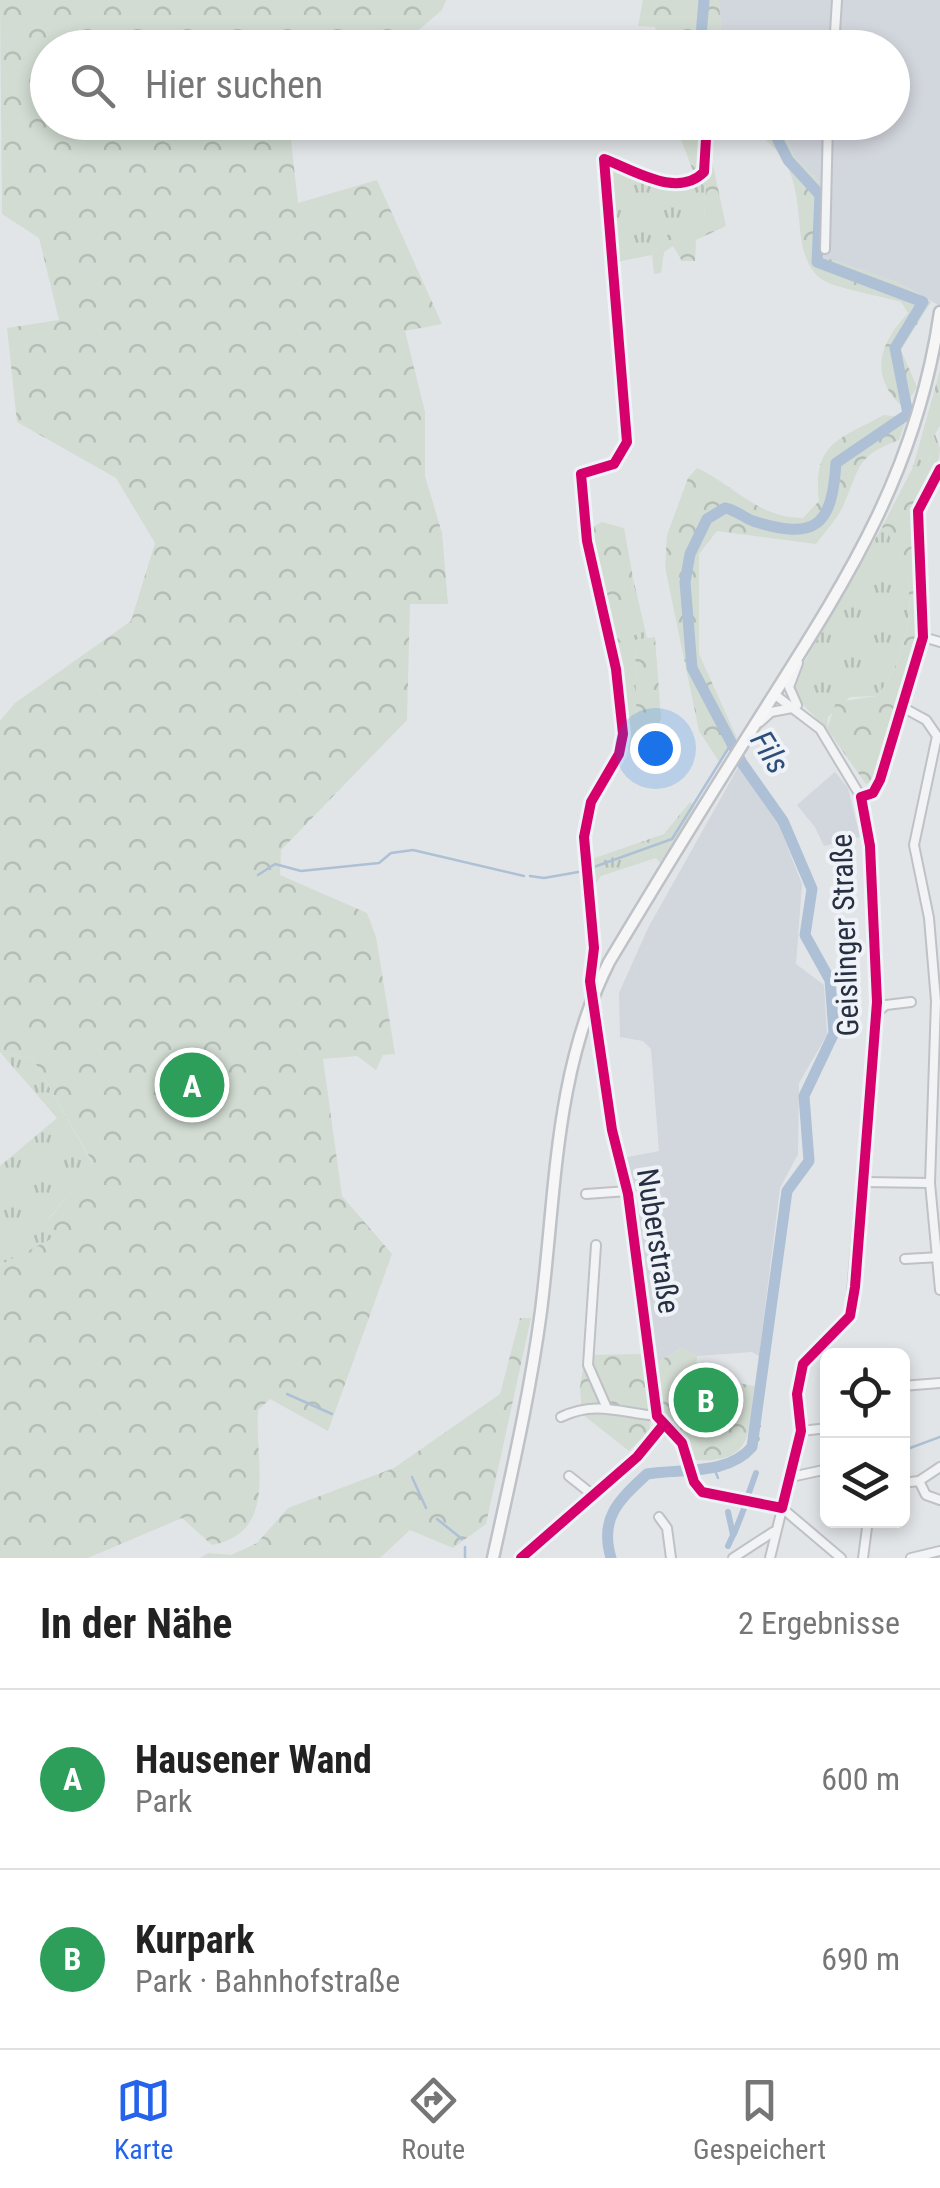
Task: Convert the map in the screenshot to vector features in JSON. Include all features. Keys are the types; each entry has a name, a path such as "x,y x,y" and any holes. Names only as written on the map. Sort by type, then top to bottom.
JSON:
{"main road":[{"path":"493,1558 540,1316 564,1100 578,1032 609,962 868,541 901,469 931,374 940,312"}],"street":[{"path":"835,30 837,0"},
{"path":"825,249 828,140"},
{"name":"Geislinger Straße","path":"860,797 877,789 922,637 918,512 940,470"},
{"path":"922,637 940,642"},
{"path":"753,727 771,712 799,710 790,687 810,638"},
{"name":"Geislinger Straße","path":"770,1558 773,1532 801,1431 799,1378 803,1364 850,1316 876,1014 870,846 860,797 840,757 799,710 774,694"},
{"path":"902,707 926,720 937,736 914,845 934,967 937,1085 930,1183 940,1290"},
{"name":"Geislinger Straße","path":"876,1014 886,1006 911,1002"},
{"name":"Nuberstraße","path":"598,1015 612,1130 628,1192 660,1420"},
{"path":"864,1182 930,1183"},
{"name":"Nuberstraße","path":"586,1194 628,1192"},
{"path":"596,1245 588,1365 606,1406"},
{"path":"905,1259 937,1258"},
{"path":"910,1385 940,1383"},
{"path":"560,1418 577,1409 606,1406 660,1420 682,1443 692,1476 702,1492 782,1508 840,1558"},
{"path":"571,1513 637,1457 660,1420"},
{"path":"801,1431 820,1429"},
{"path":"910,1482 921,1480 940,1467"},
{"path":"791,1477 820,1471"},
{"path":"569,1476 593,1495"},
{"path":"921,1480 924,1492 940,1500"},
{"path":"659,1517 667,1528 671,1558"},
{"path":"863,1558 867,1528"},
{"path":"733,1558 773,1532"},
{"path":"910,1558 940,1551"}],"shaded area":[{"path":"719,0 940,0 940,306 897,282 821,256 817,244 822,198 816,177 794,157 788,140 910,140 910,30 721,30"},
{"path":"740,764 775,815 802,884 796,964 824,985 827,1035 799,1083 798,1154 780,1188 759,1356 752,1352 697,1356 682,1347 654,1365 638,1226 622,1158 659,1151 651,1049 643,1041 620,1037 619,993 648,928"},
{"path":"835,772 848,788 860,837 824,846 797,805"}],"green space":[{"path":"0,0 446,0 442,10 419,30 30,30 30,140 291,140 298,203 377,180 442,324 405,331 425,412 425,476 442,533 448,604 410,604 407,720 281,850 280,875 367,913 376,937 395,1054 383,1055 376,1070 357,1056 323,1059 342,1196 392,1254 328,1431 270,1399 258,1410 260,1471 255,1510 233,1538 212,1545 182,1518 88,1558 0,1558 0,1265 57,1236 49,1219 93,1163 33,1059 0,1052 0,721 15,703 131,621 155,543 116,478 17,422 7,328 59,320 39,238 2,214"},
{"path":"643,0 719,0 721,30 656,30 638,26"},
{"path":"681,140 708,140 726,226 696,240 695,261 682,261 673,246 664,252 661,273 654,274 652,255 665,236 704,220 706,188 694,174"},
{"path":"764,140 788,140 794,157 816,177 822,198 817,244 821,256 897,282 931,302 901,350 917,387 904,408 885,384 882,360 890,336 908,313 901,302 826,282 809,265 795,189 789,169"},
{"path":"608,162 668,182 697,178 706,188 704,221 665,236 652,255 611,263 603,181"},
{"path":"940,370 940,426 935,434 940,448 924,466 913,467"},
{"path":"884,415 907,418 899,440 867,457 835,520 816,544 717,531 699,554 699,654 737,738 720,763 699,731 665,567 667,535 688,478 697,468 759,507 803,518 819,501 820,466 832,445"},
{"path":"940,448 937,465 915,512 920,598 910,668 874,780 866,784 827,729 836,702 877,696 899,657 906,635 909,588 895,545 882,527 913,467 924,466"},
{"path":"602,522 624,528 633,578 623,642 616,643 589,529"},
{"path":"882,527 895,545 909,588 906,634 890,678 877,696 850,697 828,717 827,729 798,700 793,682"},
{"path":"633,578 647,638 635,640 637,750 625,748 627,723 616,643 623,641"},
{"path":"655,637 661,718 651,751 637,750 635,640"},
{"path":"690,802 696,809 660,863 656,858 601,876 594,886 589,860 664,834"},
{"path":"0,1052 33,1059 93,1164 49,1218 58,1236 0,1265 0,1166 57,1118"},
{"path":"520,1318 531,1318 486,1524 453,1548 410,1530 380,1558 200,1558 208,1553 231,1555 257,1543 288,1508 394,1468 500,1394"},
{"path":"682,1347 697,1356 696,1369 711,1378 755,1386 744,1442 728,1456 695,1460 689,1445 662,1414 654,1365"},
{"path":"645,1354 650,1430 629,1451 582,1414 580,1388 585,1355"}],"waterway":[{"name":"Fils","path":"702,30 704,0"},
{"name":"Fils","path":"611,1558 608,1532 614,1511 647,1474 717,1467 752,1447 787,1191 809,1161 804,1096 834,1033 830,980 805,935 812,889 783,821 742,763 692,668 685,582 690,554 707,519 725,508 774,527 806,528 817,523 830,501 836,463 908,414 895,348 923,302 817,262 820,195 788,160 778,140"},
{"path":"594,867 672,839 731,744"},
{"path":"258,875 275,864 301,871 379,863 391,853 413,850 524,876"},
{"path":"530,876 544,878 584,871"},
{"path":"287,1394 332,1414"},
{"path":"910,1448 940,1437"},
{"name":"Fils","path":"752,1438 757,1439"},
{"path":"714,1468 718,1478"},
{"path":"747,1498 756,1473"},
{"path":"412,1477 426,1508"},
{"path":"734,1534 745,1506"},
{"path":"728,1512 733,1535 728,1546"},
{"path":"437,1519 462,1539"},
{"path":"465,1547 465,1558"}],"cycle path":[{"path":"706,140 704,172 681,183 655,180 604,159 627,442 614,464 581,474 587,541 616,669 623,734 619,754 591,802 584,837 594,948 590,981 612,1130 628,1194 657,1416 682,1443 694,1482 702,1492 782,1508 801,1431 797,1394 803,1364 850,1316 855,1287 877,1002 870,846 861,797 873,793 880,780 923,637 918,511 940,469"},
{"path":"521,1558 637,1457 664,1424"}],"place":[{"name":"Hausener Wand","path":"192,1085"},
{"name":"Kurpark","path":"706,1400"}]}
